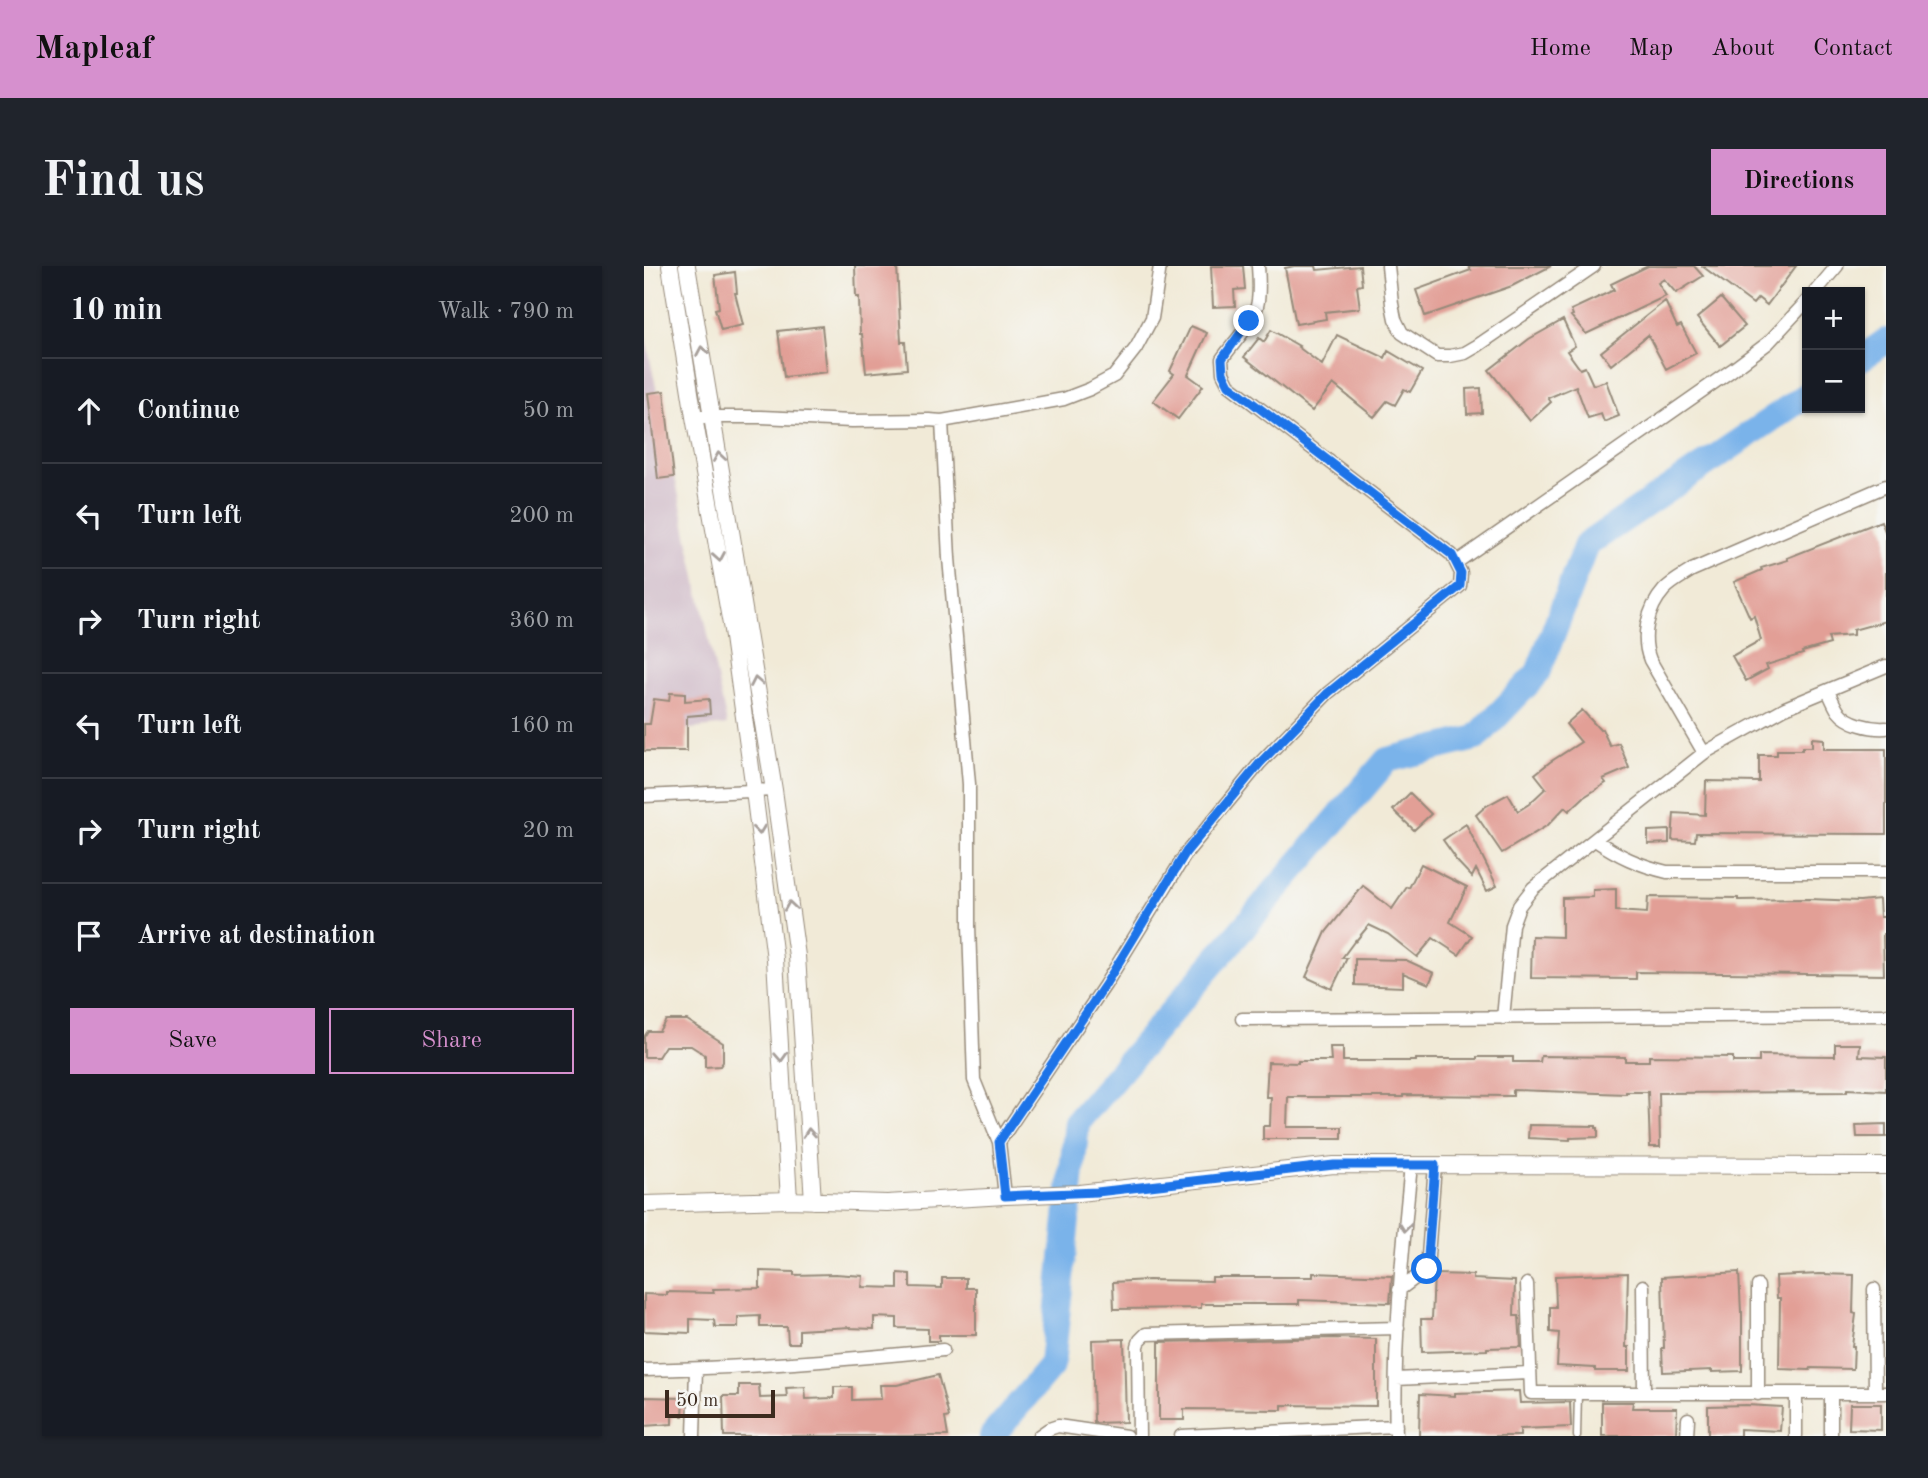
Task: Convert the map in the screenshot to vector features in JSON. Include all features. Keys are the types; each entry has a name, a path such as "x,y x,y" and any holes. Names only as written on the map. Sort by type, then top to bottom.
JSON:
{"street":[{"path":"670,266 732,630 754,790 775,958 789,1200"},
{"path":"687,266 774,790 797,956 813,1201"},
{"path":"694,417 942,421 1063,399 1114,376 1136,348 1152,318 1160,266"},
{"path":"999,1142 1105,985 1186,852 1260,763 1328,693 1460,586 1461,573 1452,555 1229,385 1223,373 1222,359 1256,307 1259,291 1258,266"},
{"path":"1388,266 1395,319 1402,333 1437,356 1465,353 1478,346 1594,266"},
{"path":"1819,287 1838,266"},
{"path":"1457,562 1732,370 1768,343 1802,306"},
{"path":"942,421 948,558 970,784 974,1080 999,1142 1005,1196"},
{"path":"1704,753 1645,648 1654,604 1665,589 1692,570 1886,486"},
{"path":"1503,1018 1512,925 1519,905 1533,888 1704,753 1786,708 1886,666"},
{"path":"1828,691 1839,713 1851,722 1886,728"},
{"path":"644,796 774,790"},
{"path":"1595,840 1619,856 1641,866 1667,872 1886,872"},
{"path":"1242,1019 1886,1015"},
{"path":"644,1204 789,1200 887,1203 1045,1195 1334,1165 1886,1166"},
{"path":"1181,1436 1396,1431 1399,1290 1411,1165"},
{"path":"1399,1290 1427,1269 1435,1165"},
{"path":"1527,1284 1531,1393 1881,1393 1874,1289"},
{"path":"1643,1286 1644,1393"},
{"path":"1758,1286 1758,1394"},
{"path":"1139,1436 1138,1346 1146,1334 1398,1328"},
{"path":"644,1370 835,1361 943,1350"},
{"path":"694,1436 696,1369"},
{"path":"1396,1379 1529,1373"},
{"path":"1831,1393 1831,1436"},
{"path":"1796,1394 1796,1436"},
{"path":"1687,1436 1688,1419"},
{"path":"1039,1436 1058,1426 1126,1436"}],"lane":[{"path":"1577,1436 1578,1393"}],"shaded area":[{"path":"644,330 727,725 644,734"}],"building":[{"path":"855,266 897,266 901,342 905,342 907,369 866,373 860,334 859,297 856,297"},
{"path":"1211,266 1243,266 1245,289 1234,290 1235,306 1213,307"},
{"path":"1316,266 1317,270 1360,266 1362,285 1357,286 1360,308 1325,312 1326,319 1296,324 1285,268"},
{"path":"1468,266 1551,266 1512,286 1425,316 1416,290 1471,270"},
{"path":"1648,266 1694,266 1703,276 1676,293 1664,279 1658,283 1666,296 1586,334 1571,316 1571,310 1614,290 1611,284"},
{"path":"1702,266 1796,266 1767,305 1758,298 1753,304"},
{"path":"735,272 735,293 743,325 721,330 715,309 719,308 715,275"},
{"path":"1721,298 1745,326 1720,346 1697,318"},
{"path":"1665,301 1677,327 1681,325 1696,353 1666,369 1648,335 1611,365 1601,352"},
{"path":"1563,320 1575,346 1567,351 1580,369 1585,367 1593,385 1606,381 1619,416 1604,422 1601,414 1588,418 1576,386 1548,398 1551,402 1530,421 1489,370 1529,339"},
{"path":"822,326 827,372 784,377 778,331"},
{"path":"1191,326 1207,333 1188,375 1203,386 1178,419 1153,401 1174,374 1170,371"},
{"path":"1271,330 1299,346 1322,365 1337,335 1385,358 1388,351 1422,371 1410,392 1404,389 1395,405 1387,401 1374,417 1333,384 1312,411 1244,357 1259,338 1264,342"},
{"path":"1481,388 1482,413 1467,414 1466,389"},
{"path":"664,391 674,477 658,479 648,393"},
{"path":"1881,521 1886,534 1886,621 1853,630 1853,635 1828,637 1830,644 1766,665 1768,669 1746,681 1732,656 1761,640 1754,616 1750,618 1734,582 1762,570 1761,568 1788,560 1787,558"},
{"path":"670,693 685,694 685,701 709,699 710,714 687,716 687,751 644,751 644,724 650,724 654,699 669,701"},
{"path":"1582,710 1600,730 1602,729 1610,746 1619,743 1629,768 1603,779 1606,783 1584,797 1569,811 1565,807 1548,825 1502,853 1476,815 1508,794 1518,811 1546,788 1535,774 1581,742 1566,724"},
{"path":"1812,738 1824,739 1824,749 1886,749 1886,834 1696,833 1695,841 1672,840 1674,813 1705,815 1706,781 1759,782 1759,755 1777,755 1777,750 1802,750 1802,747 1812,747"},
{"path":"1410,793 1431,814 1414,830 1393,810"},
{"path":"1466,824 1497,886 1487,891 1476,869 1472,877 1454,858 1443,840"},
{"path":"1669,830 1669,843 1648,844 1648,831"},
{"path":"1421,864 1467,887 1450,922 1472,936 1459,955 1433,938 1417,957 1388,934 1369,925 1342,958 1347,958 1332,989 1306,977 1326,932 1363,886 1392,909 1407,887 1409,888"},
{"path":"1616,889 1616,911 1647,913 1648,897 1738,900 1879,899 1880,917 1886,917 1886,934 1883,934 1884,975 1636,972 1636,979 1531,978 1532,936 1562,937 1562,898 1593,897 1593,890"},
{"path":"1355,959 1406,960 1434,973 1429,984 1403,973 1403,987 1355,985"},
{"path":"666,1020 687,1020 723,1043 723,1062 720,1066 705,1067 705,1055 691,1046 665,1046 658,1057 644,1057 644,1037 648,1031 659,1031"},
{"path":"1835,1044 1860,1044 1859,1056 1886,1057 1886,1091 1847,1089 1847,1092 1659,1093 1660,1147 1650,1147 1648,1092 1626,1094 1513,1090 1513,1096 1288,1097 1287,1127 1342,1127 1342,1139 1263,1139 1263,1126 1270,1126 1271,1097 1266,1097 1268,1062 1331,1061 1330,1047 1343,1047 1343,1061 1513,1057 1513,1062 1540,1062 1541,1056 1625,1057 1625,1061 1649,1061 1649,1056 1733,1057 1733,1062 1759,1062 1759,1055 1835,1056"},
{"path":"1886,1124 1886,1137 1857,1137 1856,1125"},
{"path":"1529,1125 1596,1126 1598,1137 1570,1140 1528,1138"},
{"path":"760,1271 794,1272 794,1275 863,1276 862,1287 898,1288 898,1273 910,1274 910,1287 942,1288 942,1278 966,1278 966,1288 976,1288 976,1335 939,1335 939,1341 928,1341 928,1329 897,1328 897,1318 874,1317 874,1329 850,1327 799,1330 799,1343 788,1343 787,1327 760,1327 760,1316 738,1317 738,1327 715,1327 714,1320 690,1319 690,1333 644,1331 644,1294 714,1293 713,1289 760,1288"},
{"path":"1739,1272 1742,1371 1663,1372 1662,1277"},
{"path":"1313,1273 1392,1276 1390,1303 1299,1300 1299,1304 1201,1304 1201,1308 1114,1309 1113,1282 1212,1281 1212,1277 1313,1277"},
{"path":"1628,1273 1626,1347 1629,1347 1629,1371 1595,1371 1595,1368 1557,1366 1559,1333 1550,1332 1550,1307 1556,1307 1555,1276"},
{"path":"1434,1274 1473,1275 1473,1279 1515,1281 1514,1316 1519,1316 1521,1347 1422,1352 1421,1319 1432,1319"},
{"path":"1854,1275 1853,1313 1856,1314 1852,1346 1853,1369 1779,1369 1780,1298 1777,1298 1776,1276"},
{"path":"1124,1339 1126,1422 1094,1423 1092,1340"},
{"path":"1376,1339 1376,1406 1282,1405 1282,1410 1184,1409 1184,1420 1159,1420 1159,1342"},
{"path":"938,1375 949,1417 945,1418 948,1436 724,1436 723,1396 739,1396 739,1385 759,1385 760,1398 787,1397 786,1388 805,1387 806,1399 834,1398 834,1387 852,1387 852,1400 881,1399 880,1385 897,1385"},
{"path":"1519,1391 1520,1403 1570,1402 1571,1427 1520,1429 1520,1436 1419,1436 1420,1394 1455,1396 1455,1393"},
{"path":"644,1397 684,1398 683,1416 672,1416 672,1424 644,1426"},
{"path":"1602,1402 1633,1402 1632,1408 1677,1408 1676,1436 1602,1436"},
{"path":"1850,1404 1881,1404 1881,1430 1849,1429"},
{"path":"1708,1406 1782,1407 1780,1431 1740,1429 1740,1436 1708,1436"}],"waterway":[{"path":"1865,356 1886,341"},
{"path":"992,1436 1052,1365 1077,1122 1387,760 1476,738 1538,673 1586,545 1802,398"}],"route":[{"path":"1249,321 1222,359 1223,373 1229,385 1452,555 1461,573 1460,586 1328,693 1260,763 1186,852 1105,985 999,1142 1005,1196 1097,1192 1334,1165 1435,1165 1427,1269"}]}
